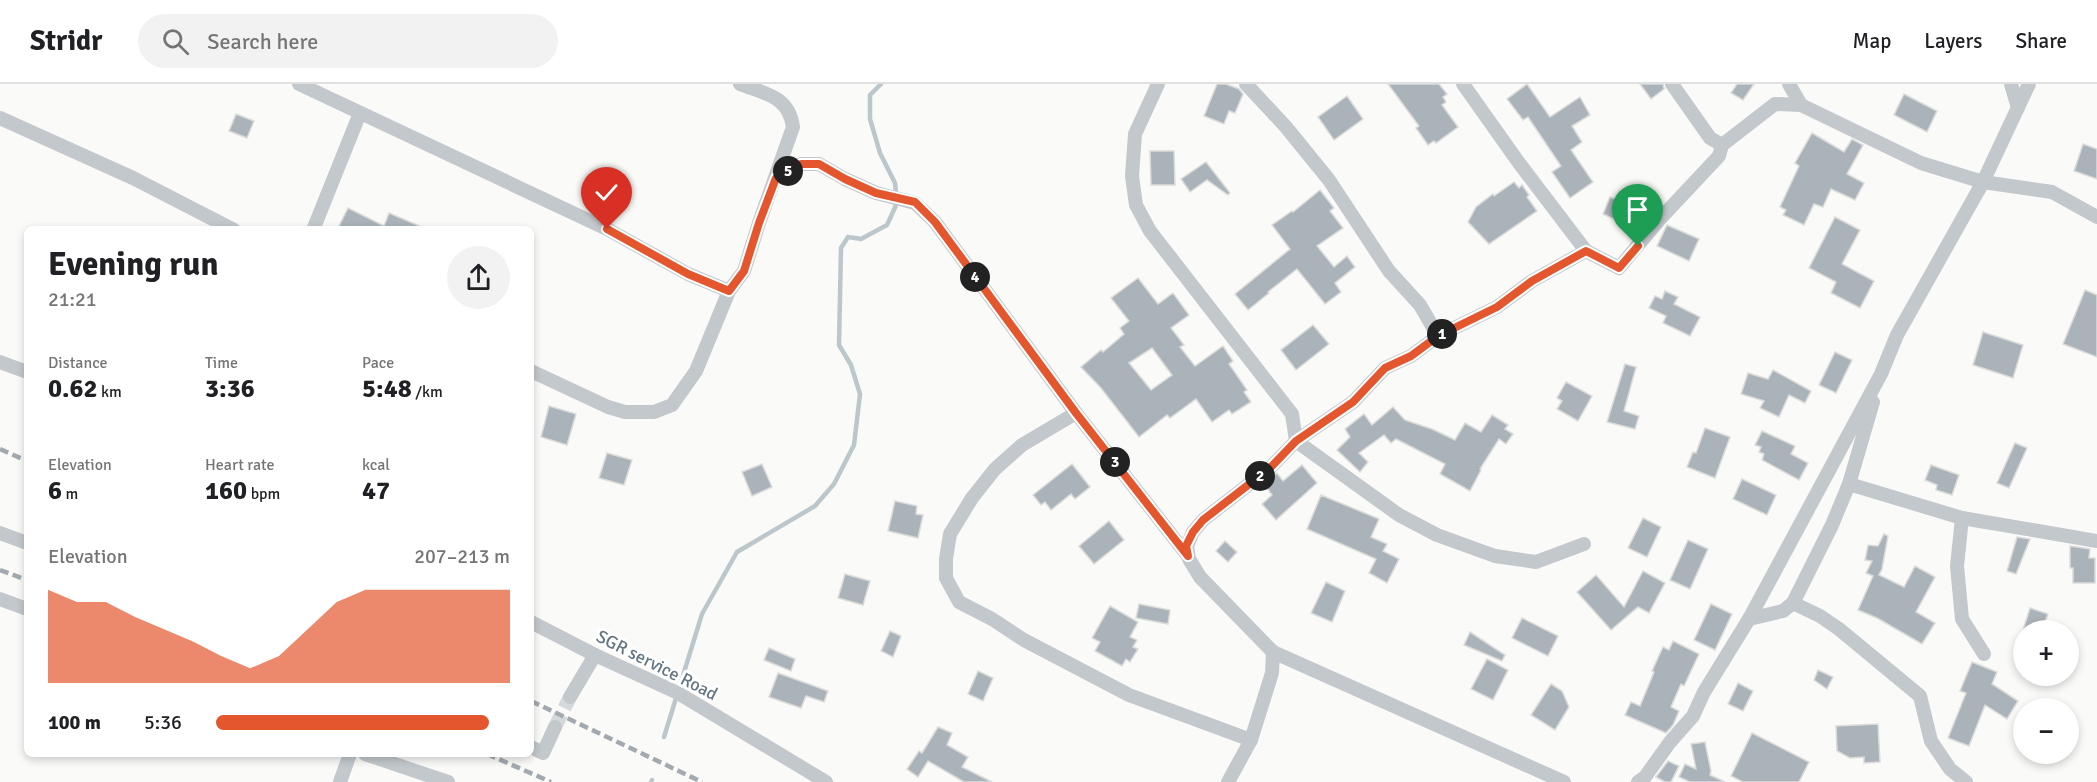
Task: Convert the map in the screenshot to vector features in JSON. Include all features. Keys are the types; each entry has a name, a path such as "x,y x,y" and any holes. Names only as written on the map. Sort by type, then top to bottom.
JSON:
{"street":[{"path":"299,84 607,229 688,274 729,291"},
{"path":"534,372 608,407 625,412 654,412 672,405 696,370 729,291 744,271 793,127 791,114 779,100 740,84"},
{"path":"1158,84 1135,134 1132,176 1136,205 1150,231 1292,414 1296,441 1399,515 1437,535 1495,556 1536,562 1584,544"},
{"path":"1246,84 1286,127 1329,180 1389,271 1420,305 1438,336"},
{"path":"1463,84 1586,251 1619,268 1659,220 1719,156 1722,145 1775,104 1801,105 1921,163 1983,182 2052,192 2097,217"},
{"path":"1672,84 1710,138 1722,145"},
{"path":"1789,84 1801,105"},
{"path":"2011,84 2018,108"},
{"path":"1638,782 1645,777 1670,742 1693,716 1704,692 1749,619 1881,374 1897,335 1983,182 2029,84"},
{"path":"315,226 360,113"},
{"path":"0,118 133,178 226,226"},
{"path":"776,178 801,164 819,164 845,179 886,195 915,202 935,222 1076,413 1188,556 1200,577 1273,652 1564,782"},
{"path":"1188,556 1186,546 1193,532 1203,520 1270,468 1296,441 1353,402 1385,368 1411,356 1438,336 1497,307 1532,281 1586,251"},
{"path":"0,362 24,371"},
{"path":"1749,619 1783,611 1793,603 1832,525 1849,484 1881,374"},
{"path":"1076,413 1022,445 995,469 972,498 950,534 946,578 959,602 1056,657 1129,695 1251,740"},
{"path":"1849,484 1962,518 2097,541"},
{"path":"1962,518 1957,566 1962,619 1984,654"},
{"path":"0,533 24,542"},
{"path":"0,599 24,605"},
{"path":"1793,603 1820,616 1839,629 1920,696 1931,741 1950,768 1966,782"},
{"name":"SGR service Road","path":"534,624 595,655 678,693 826,782"},
{"path":"1228,782 1251,740 1272,673 1273,652"},
{"path":"570,697 595,655"},
{"path":"534,748 543,753 555,728"},
{"path":"340,782 349,757"},
{"path":"374,757 448,782"}],"building":[{"path":"1217,84 1226,84 1239,89 1243,94 1235,113 1229,111 1224,124 1204,116"},
{"path":"1388,84 1439,84 1447,94 1443,97 1446,102 1442,105 1458,127 1436,143 1434,141 1428,145 1416,128 1419,126"},
{"path":"1527,84 1550,117 1580,97 1590,115 1572,126 1582,142 1571,150 1593,182 1570,198 1552,172 1561,166 1528,117 1523,120 1507,99"},
{"path":"1640,84 1663,84 1664,89 1651,99"},
{"path":"1737,84 1754,84 1743,100 1731,93"},
{"path":"1904,94 1937,111 1927,132 1894,115"},
{"path":"1347,96 1363,119 1334,140 1318,117"},
{"path":"236,114 254,121 247,138 229,131"},
{"path":"1812,133 1844,152 1852,139 1863,145 1847,174 1864,183 1855,200 1831,189 1823,207 1814,204 1804,225 1783,215 1786,210 1780,207 1799,166 1795,163"},
{"path":"2083,144 2097,149 2097,179 2074,171"},
{"path":"1150,151 1174,151 1175,185 1151,185"},
{"path":"1206,162 1230,193 1228,195 1207,180 1190,192 1181,179"},
{"path":"1514,182 1519,188 1522,185 1537,211 1489,244 1468,222 1476,207"},
{"path":"1320,190 1334,208 1330,211 1343,228 1317,246 1334,267 1347,256 1355,267 1335,283 1341,292 1325,304 1297,269 1248,310 1235,294 1290,249 1272,225 1293,212"},
{"path":"1610,197 1621,202 1614,219 1603,214"},
{"path":"348,208 384,226 339,226"},
{"path":"389,213 420,226 384,226"},
{"path":"1835,217 1860,230 1842,264 1874,281 1860,308 1831,293 1836,282 1809,268"},
{"path":"1667,225 1699,239 1689,261 1657,246"},
{"path":"1138,278 1158,304 1173,293 1189,315 1171,328 1184,345 1180,347 1195,366 1223,346 1233,361 1229,364 1247,390 1244,392 1251,402 1232,414 1229,410 1212,422 1196,399 1170,418 1167,415 1139,437 1101,388 1081,367 1124,334 1120,328 1129,321 1111,298","holes":["1152,348 1172,375 1151,390 1129,363"]},
{"path":"2085,290 2097,295 2097,357 2063,344"},
{"path":"1665,291 1678,297 1674,304 1700,317 1690,336 1663,323 1666,316 1649,308 1655,296 1662,299"},
{"path":"1313,325 1329,344 1296,370 1281,350"},
{"path":"1983,332 2023,345 2013,378 1973,365"},
{"path":"1835,352 1852,360 1836,393 1819,385"},
{"path":"1625,364 1636,367 1624,411 1639,416 1635,429 1607,422"},
{"path":"1773,370 1811,391 1805,403 1789,395 1779,417 1760,408 1764,401 1741,394 1748,373 1768,379"},
{"path":"1566,382 1592,396 1578,421 1557,409 1562,401 1557,398"},
{"path":"549,406 576,414 567,445 541,437"},
{"path":"1393,407 1405,420 1455,440 1465,423 1481,432 1492,415 1508,425 1505,429 1513,434 1506,444 1499,439 1480,469 1470,491 1440,474 1445,464 1396,439 1391,443 1384,435 1359,453 1368,462 1360,472 1337,450 1350,437 1345,429 1364,414 1372,425"},
{"path":"1705,428 1730,437 1715,478 1687,467 1693,452 1696,453"},
{"path":"1762,431 1795,446 1791,454 1808,463 1799,480 1762,460 1764,454 1759,452 1761,447 1755,445"},
{"path":"2015,443 2027,448 2009,488 1997,483"},
{"path":"607,453 632,460 624,485 599,478"},
{"path":"762,464 772,487 752,496 742,472"},
{"path":"1072,464 1090,487 1075,499 1071,494 1051,510 1045,502 1041,505 1033,495"},
{"path":"1302,465 1317,483 1276,520 1262,504 1272,495 1264,484 1277,473 1283,481"},
{"path":"1931,465 1959,475 1952,495 1936,490 1937,485 1925,480"},
{"path":"1742,479 1776,495 1767,515 1733,499"},
{"path":"1321,495 1379,519 1371,537 1387,544 1383,551 1399,559 1387,583 1369,573 1376,559 1307,529"},
{"path":"895,501 917,506 916,514 923,515 918,538 888,531"},
{"path":"1643,518 1661,527 1647,557 1628,548"},
{"path":"1109,521 1124,540 1094,564 1079,546"},
{"path":"1884,534 1888,536 1879,575 1904,587 1915,566 1935,577 1916,612 1935,623 1922,644 1877,618 1858,610 1873,576 1866,573 1872,561 1865,560 1868,545 1878,546"},
{"path":"2017,537 2030,539 2016,574 2007,571"},
{"path":"1688,540 1708,549 1690,589 1670,580"},
{"path":"1225,541 1237,552 1228,562 1216,551"},
{"path":"2070,546 2090,549 2089,558 2095,558 2095,583 2073,583"},
{"path":"1643,571 1665,583 1649,613 1638,607 1611,630 1577,592 1596,575 1624,607"},
{"path":"845,574 870,581 863,605 838,598"},
{"path":"1326,582 1345,591 1332,622 1311,613"},
{"path":"1139,604 1170,610 1168,624 1136,618"},
{"path":"1711,604 1732,614 1715,650 1694,640"},
{"path":"1110,606 1138,622 1130,637 1137,640 1133,647 1138,649 1130,662 1126,659 1122,666 1095,651 1100,642 1092,638"},
{"path":"2030,608 2048,614 2046,620 2026,620"},
{"path":"1522,618 1558,636 1548,656 1512,638"},
{"path":"890,631 901,636 893,657 881,651"},
{"path":"1470,632 1505,655 1502,661 1464,645"},
{"path":"1673,641 1699,654 1684,686 1681,684 1671,707 1679,711 1673,725 1666,733 1625,715 1631,702 1640,706 1663,647 1669,650"},
{"path":"769,648 795,659 791,671 764,660"},
{"path":"1487,659 1508,670 1493,700 1471,689"},
{"path":"1972,662 1997,672 1992,684 2013,698 2013,709 2007,719 1985,705 1969,746 1948,738 1966,693 1960,691"},
{"path":"1818,670 1833,677 1827,689 1814,680"},
{"path":"978,671 993,678 983,701 968,694"},
{"path":"778,673 828,691 824,702 806,696 801,708 769,697"},
{"path":"1738,683 1753,691 1743,711 1728,704"},
{"path":"1551,684 1562,691 1569,707 1555,730 1531,715"},
{"path":"1878,724 1880,762 1864,763 1864,757 1850,758 1837,751 1836,726"},
{"path":"938,727 952,733 947,745 968,757 962,767 992,782 964,782 928,761 918,777 907,769 919,751 922,753"},
{"path":"1752,733 1809,762 1799,782 1743,782 1731,776"},
{"path":"1705,742 1710,775 1725,782 1690,782 1679,777 1685,764 1696,769 1691,744"},
{"path":"1668,761 1679,766 1671,782 1665,782 1656,777"}],"waterway":[{"path":"664,737 702,614 737,552 815,506 834,484 854,445 860,394 851,365 839,345 841,248 848,237 861,239 887,225 897,203 895,183 880,153 870,119 870,95 881,84"}],"tunnel":[{"path":"555,727 570,697"}],"railway":[{"path":"0,449 24,460"},
{"path":"0,570 24,579"},
{"path":"534,702 702,782"},
{"path":"494,757 551,782"}],"route":[{"path":"607,229 688,274 729,291 744,271 776,178 801,164 819,164 876,193 915,202 935,222 1076,413 1188,556 1186,546 1193,532 1203,520 1270,468 1296,441 1353,402 1385,368 1411,356 1438,336 1497,307 1532,281 1586,251 1619,268 1638,246"}]}
